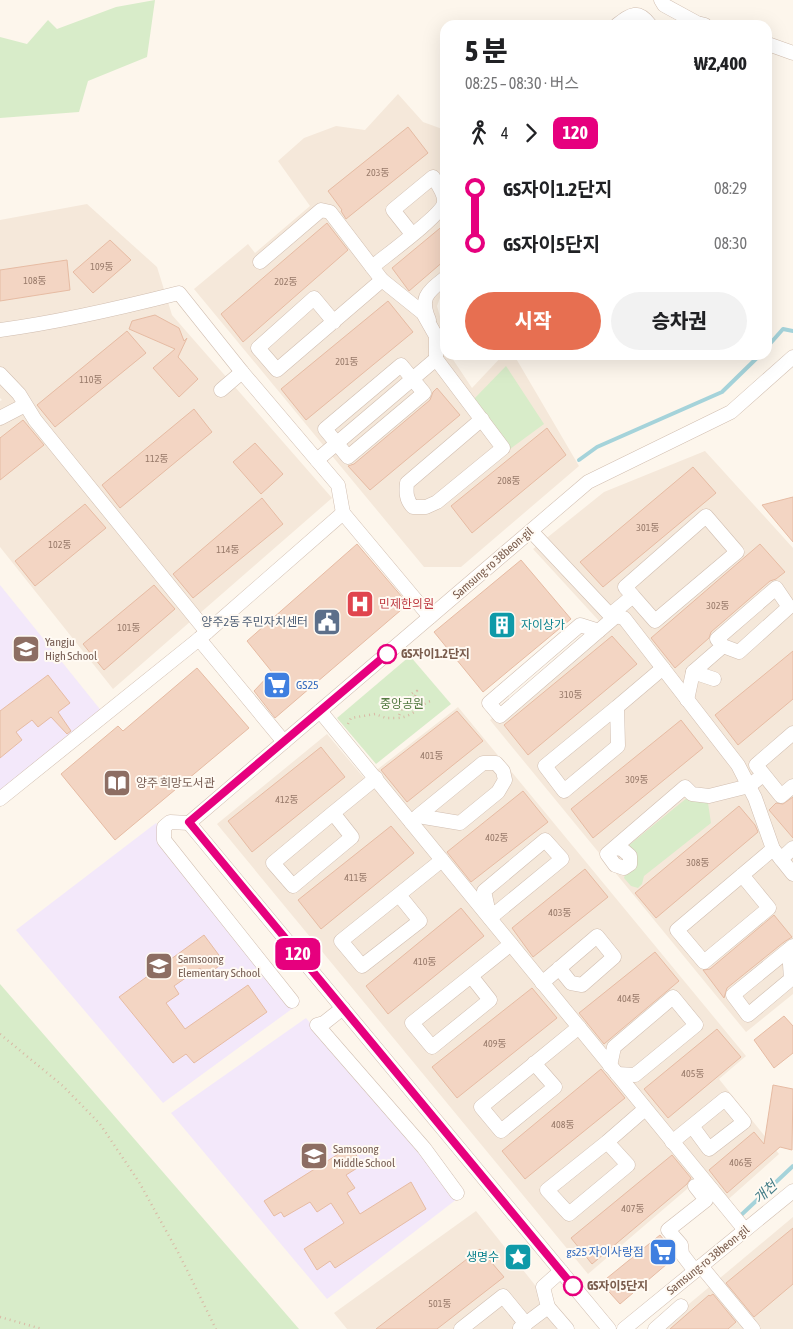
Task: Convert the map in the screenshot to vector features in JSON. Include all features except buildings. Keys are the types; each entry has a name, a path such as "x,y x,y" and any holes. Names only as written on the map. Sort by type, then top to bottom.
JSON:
{"street":[{"path":"661,0 664,5 692,20"},
{"path":"623,20 628,16 636,14 646,20"},
{"path":"772,45 793,53"},
{"path":"260,262 321,210 330,212 382,280 423,313 431,325"},
{"path":"372,267 412,234"},
{"path":"334,322 314,298 258,348 277,370 334,322 382,280"},
{"path":"440,282 427,293 424,302 425,311 436,336 436,359 482,419 504,448 437,502 426,507 413,507 408,502 407,483 482,419"},
{"path":"0,330 49,324 179,293 242,372 338,485 343,513 430,617"},
{"name":"Samsung-ro 38beon-gil","path":"189,822 588,482 731,412 793,358"},
{"path":"317,460 436,359"},
{"path":"221,390 242,372"},
{"path":"0,374 19,394 25,405 284,742"},
{"path":"0,418 25,405"},
{"path":"0,799 203,636 343,513"},
{"path":"706,516 737,552 655,621 633,596 624,587 706,516"},
{"path":"531,530 613,616 624,618 738,765 755,798 777,854 793,874"},
{"path":"776,588 790,607 739,652 723,646 717,639 776,588"},
{"path":"599,631 580,625 489,703 500,716 599,631 633,596"},
{"path":"687,700 693,672 723,646"},
{"path":"617,707 618,746 564,791 545,766 663,668"},
{"path":"693,672 714,679"},
{"path":"320,711 376,778 415,819 442,860 745,1230"},
{"path":"793,733 756,765 781,796 793,786"},
{"path":"483,762 496,763 503,771 505,780 498,792 460,823 415,819 483,762"},
{"path":"614,848 686,787 692,794 709,796 749,786 763,775"},
{"path":"333,813 352,837 293,886 273,862 333,813 376,778"},
{"path":"292,1001 164,840 164,828 170,822 189,822 609,1329"},
{"path":"546,840 562,859 490,918 484,891 546,840"},
{"path":"742,875 769,908 704,962 677,930 742,875 777,854 793,848"},
{"path":"399,895 420,920 362,966 341,941 442,860"},
{"path":"471,976 490,1000 432,1047 412,1023 510,944"},
{"path":"791,947 791,979 748,1015 733,995 791,947"},
{"path":"542,983 559,968"},
{"path":"673,997 696,1025 635,1075 614,1070 614,1047 673,997"},
{"path":"343,1008 324,1023 317,1025 424,1148 457,1194"},
{"path":"534,1063 555,1087 501,1131 481,1107 534,1063 579,1027"},
{"path":"607,1142 628,1165 569,1214 547,1190 646,1109"},
{"path":"672,1142 692,1126"},
{"path":"712,1190 695,1186 706,1200 668,1230 681,1245 682,1254 698,1268 754,1329"},
{"name":"Samsung-ro 38beon-gil","path":"624,1329 793,1191"},
{"path":"561,1271 542,1287 548,1307 567,1329"},
{"path":"461,1329 503,1296 522,1326 548,1307"},
{"path":"655,1329 682,1306"}],"path":[{"path":"398,718 401,709 412,693 417,691 415,696"},
{"path":"345,731 351,718 375,714 386,718 406,717 414,713 427,701 431,701"},
{"path":"0,1034 63,1086 100,1124 140,1182 216,1329"},
{"path":"0,1318 42,1329"}],"shaded area":[{"path":"398,94 423,122 440,128 440,298 437,306 440,316 440,360 453,360 472,388 498,360 517,360 579,466 461,567 424,567 194,289 248,244 255,253 310,206 278,161 304,138 336,126 365,130"},
{"path":"87,204 157,267 172,315 332,498 113,689 0,547 0,401 2,400 0,398 0,220"},
{"path":"705,451 793,548 793,994 746,1032 490,720 600,622 533,549 604,492"},
{"name":"Yangju High School","path":"0,585 103,713 0,791"},
{"path":"458,707 746,1056 719,1079 779,1154 723,1204 701,1177 588,1274 217,824 327,734 365,779"},
{"name":"Samsoong Elementary School","path":"156,823 300,1003 163,1103 16,930"},
{"name":"Samsoong Middle School","path":"306,1018 457,1199 327,1299 171,1113"},
{"path":"476,1211 570,1329 347,1329 334,1313"},
{"path":"793,1217 793,1329 659,1329"}],"green space":[{"path":"155,0 147,57 88,81 79,112 0,118 0,37 27,44 48,20 57,29 116,7"},
{"path":"506,366 544,424 510,449 472,401"},
{"name":"중앙공원","path":"410,656 451,704 376,764 337,718"},
{"path":"688,797 708,803 711,823 644,876 642,884 638,888 631,886 624,878 628,871 636,869 634,856 628,846"},
{"path":"0,984 299,1329 0,1329"}],"waterway":[{"path":"772,341 783,329 793,331"},
{"path":"579,460 597,447 722,392 755,360"},
{"name":"개천","path":"739,1217 793,1166"}],"bus line":[{"name":"120","path":"387,654 189,822 573,1286"}],"place":[{"name":"민제한의원","path":"360,604"},
{"name":"양주2동 주민자치센터","path":"327,622"},
{"name":"자이상가","path":"502,625"},
{"name":"Yangju High School","path":"26,649"},
{"name":"GS자이1.2단지","path":"387,654"},
{"name":"GS25","path":"277,685"},
{"name":"양주 희망도서관","path":"117,783"},
{"name":"Samsoong Elementary School","path":"159,966"},
{"name":"Samsoong Middle School","path":"314,1156"},
{"name":"gs25 자이사랑점","path":"663,1252"},
{"name":"생명수","path":"518,1257"},
{"name":"GS자이5단지","path":"573,1286"}]}
